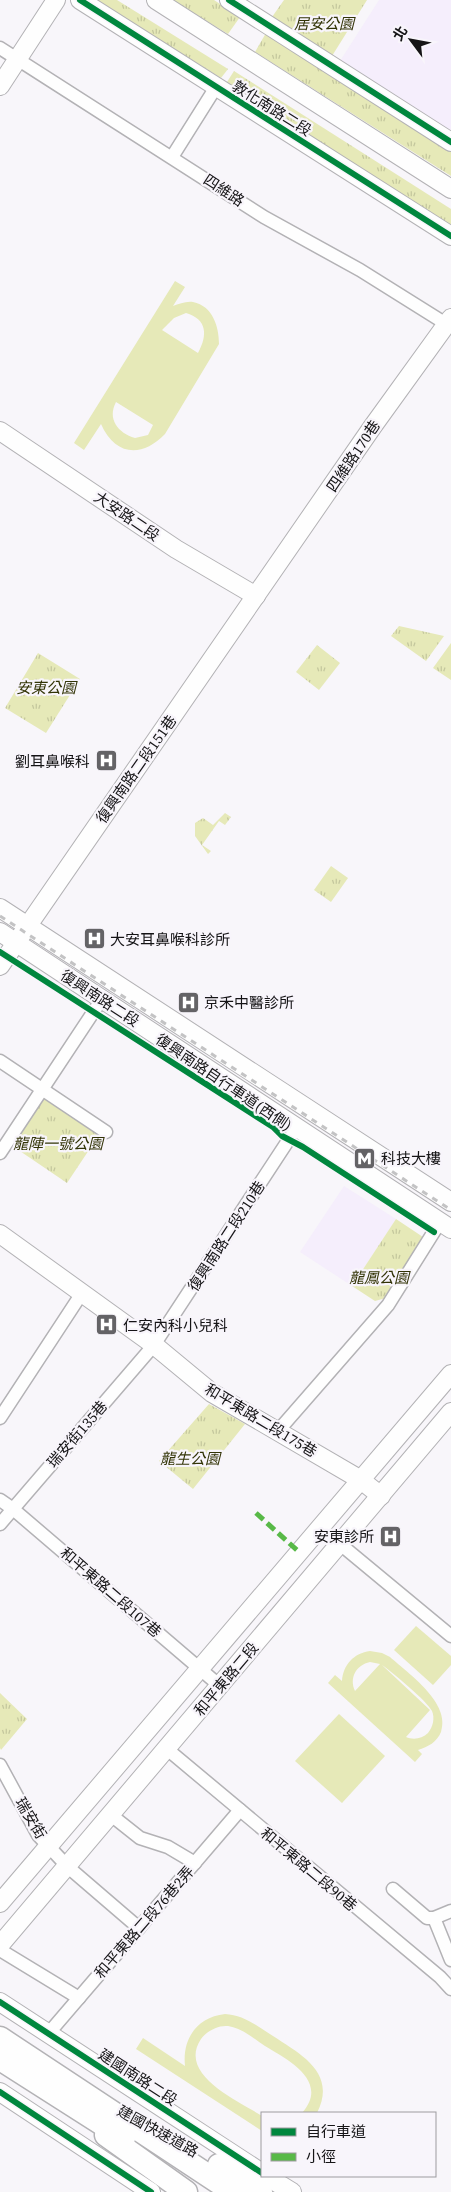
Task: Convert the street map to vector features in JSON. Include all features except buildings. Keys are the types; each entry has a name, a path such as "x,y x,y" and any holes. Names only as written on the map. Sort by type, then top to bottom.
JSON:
{"highway":[{"name":"建國快速道路","path":"0,2038 49,2082 165,2179 186,2192"},
{"name":"建國快速道路","path":"0,2059 190,2148 261,2192"},
{"name":"建國快速道路","path":"49,2082 96,2112 233,2192"},
{"name":"建國快速道路","path":"96,2112 209,2192"}],"main road":[{"path":"0,86 56,0"},
{"name":"敦化南路二段","path":"80,0 451,236"},
{"name":"敦化南路二段","path":"156,0 451,189"},
{"path":"229,0 451,142"},
{"name":"四維路170巷","path":"256,596 373,426 449,323"},
{"name":"大安路二段","path":"0,431 176,549 256,596"},
{"name":"復興南路二段151巷","path":"0,966 256,596"},
{"name":"復興南路二段","path":"0,908 451,1202"},
{"name":"復興南路二段","path":"0,932 446,1225"},
{"name":"和平東路二段175巷","path":"0,1234 154,1345 212,1393 361,1480 381,1496"},
{"name":"和平東路二段","path":"0,1903 451,1374"},
{"name":"和平東路二段","path":"0,1945 451,1412"},
{"name":"建國南路二段","path":"0,2002 261,2172"},
{"path":"0,2092 151,2192"},
{"path":"268,2177 292,2192"}],"street":[{"name":"四維路","path":"0,48 264,217 360,270 449,323"},
{"path":"172,157 216,87"},
{"path":"0,1152 102,999"},
{"path":"0,1061 106,1132"},
{"name":"復興南路二段210巷","path":"154,1345 297,1128"},
{"path":"278,1432 388,1305 446,1225"},
{"path":"0,1418 82,1293"},
{"name":"瑞安街135巷","path":"0,1524 154,1345"},
{"name":"和平東路二段107巷","path":"0,1500 13,1508 220,1686"},
{"path":"340,1544 451,1636"},
{"name":"和平東路二段90巷","path":"167,1749 446,1975 451,1989"},
{"name":"瑞安街","path":"0,1765 38,1835 68,1866 139,1928"},
{"name":"和平東路二段76巷2弄","path":"48,2034 240,1810"},
{"path":"111,1815 140,1838 168,1847 195,1863"},
{"path":"393,1889 427,1918 434,1918 451,1911"},
{"path":"434,1918 451,1960"},
{"path":"0,1950 79,1998"}],"shaded area":[{"path":"379,0 451,0 451,132 340,61"},
{"path":"344,1186 396,1219 352,1286 300,1252"}],"green space":[{"path":"95,0 117,0 228,69 221,78"},
{"path":"172,0 214,0 240,17 228,34"},
{"name":"居安公園","path":"284,0 367,0 332,56 272,17"},
{"path":"266,33 451,151 451,176 255,52"},
{"path":"234,71 451,209 451,228 227,82"},
{"path":"175,281 185,287 173,306 193,302 206,308 216,324 219,344 165,434 147,447 130,450 121,448 114,442 107,435 101,424 84,450 74,443","holes":["186,313 198,319 204,328 203,340 198,353 162,330 174,318","116,402 153,425 148,435 135,438 119,429 113,414"]},
{"path":"399,626 444,636 426,661 391,636"},
{"path":"451,643 451,680 433,668"},
{"path":"317,645 340,663 319,690 296,672"},
{"name":"安東公園","path":"38,653 80,679 46,733 5,708"},
{"path":"225,813 231,817 225,825 219,821 202,845 211,851 208,854 195,836 195,823 203,818 213,825"},
{"path":"331,866 348,878 331,902 314,890"},
{"name":"龍陣一號公園","path":"43,1098 99,1135 67,1183 11,1145"},
{"name":"龍鳳公園","path":"396,1219 423,1237 386,1298 375,1301 352,1286"},
{"name":"龍生公園","path":"209,1404 245,1424 193,1489 159,1461"},
{"path":"416,1626 451,1656 451,1665 433,1685 394,1650"},
{"path":"364,1652 382,1653 390,1657 426,1690 440,1710 441,1732 432,1744 418,1750 422,1754 415,1762 328,1683 335,1675 342,1681 350,1661","holes":["370,1662 380,1664 355,1691 353,1686 355,1673 361,1666","382,1665 417,1694 432,1711 432,1725 428,1733 423,1737 414,1739 406,1737 430,1710"]},
{"path":"0,1693 27,1719 1,1750 0,1748"},
{"path":"339,1714 385,1756 342,1803 295,1761"},
{"path":"225,2014 238,2016 256,2025 305,2058 320,2076 323,2087 322,2099 317,2112 303,2112 309,2102 311,2091 309,2081 303,2073 284,2058 233,2027 224,2026 217,2028 203,2036 196,2052 197,2064 204,2075 226,2095 261,2115 261,2130 136,2049 143,2038 185,2066 186,2047 193,2031 199,2025 215,2016"}],"railway":[{"path":"0,916 451,1210"}],"marked path":[{"path":"256,1513 299,1552"}],"cycle path":[{"path":"80,0 451,236"},
{"path":"229,0 451,142"},
{"name":"復興南路自行車道(西側)","path":"0,952 273,1127 282,1136 303,1147 434,1232"},
{"path":"0,2002 261,2172"},
{"path":"0,2092 151,2192"}],"place":[{"name":"劉耳鼻喉科","path":"106,761"},
{"name":"大安耳鼻喉科診所","path":"94,939"},
{"name":"京禾中醫診所","path":"188,1002"},
{"name":"科技大樓","path":"365,1158"},
{"name":"仁安內科小兒科","path":"107,1325"},
{"name":"安東診所","path":"390,1536"}]}
